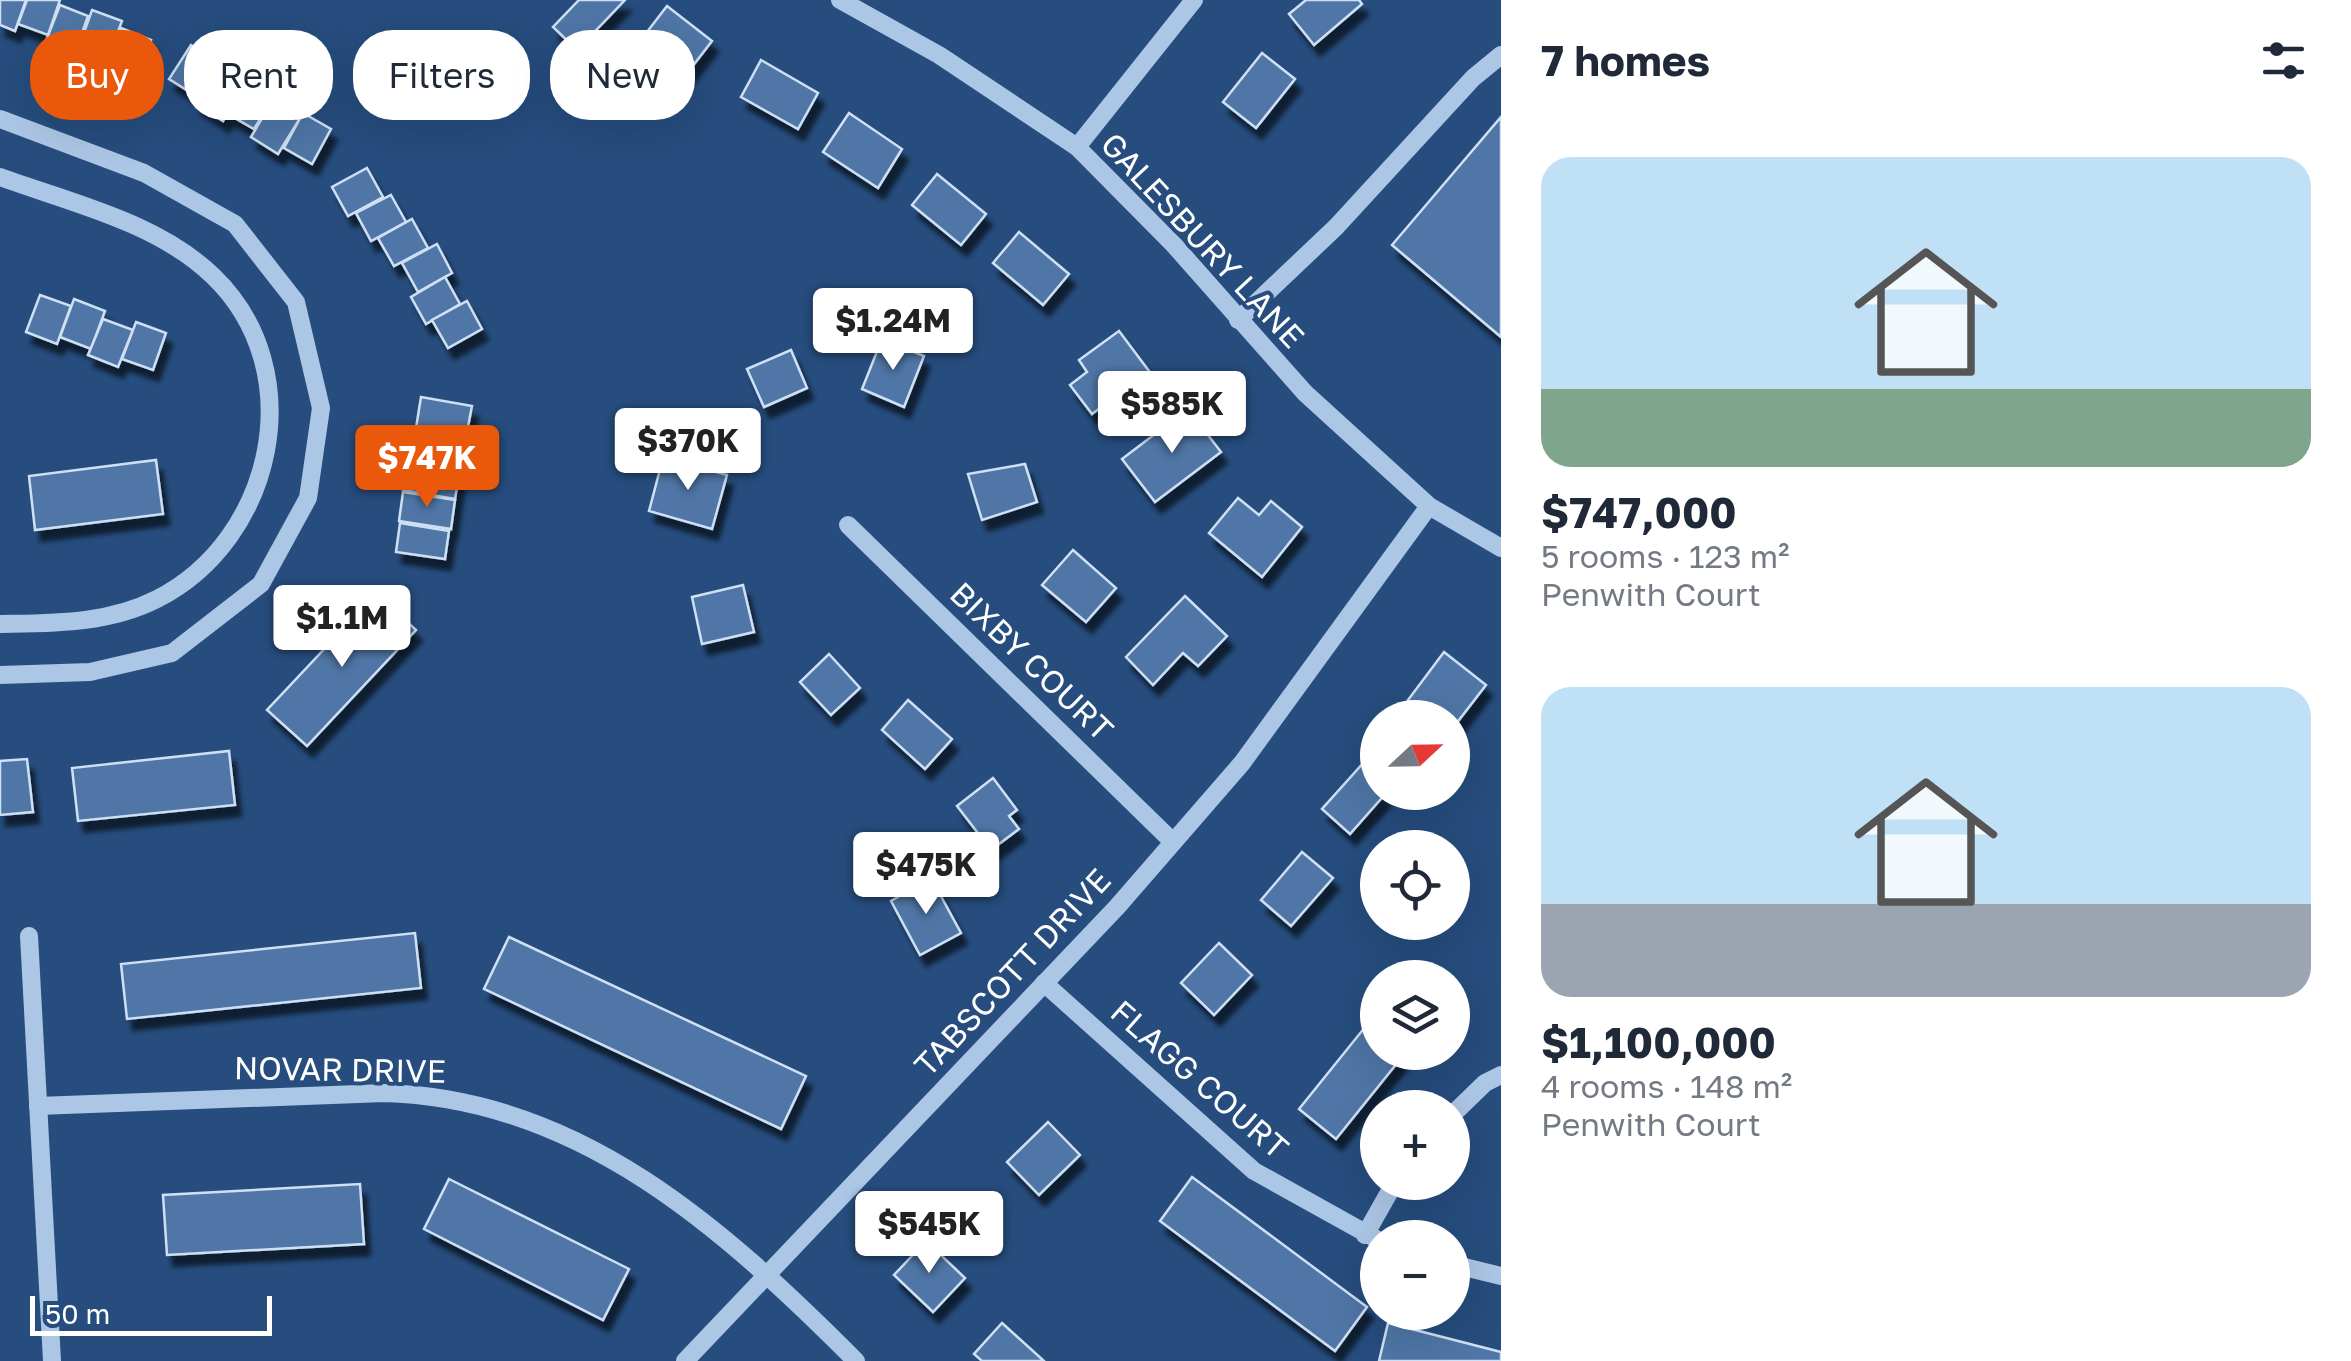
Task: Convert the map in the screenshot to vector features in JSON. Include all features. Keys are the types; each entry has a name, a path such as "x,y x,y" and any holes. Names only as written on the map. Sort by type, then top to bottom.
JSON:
{"street":[{"name":"GALESBURY LANE","path":"840,0 939,55 1077,147 1174,245 1305,393 1429,506 1501,548"},
{"path":"1077,147 1194,0"},
{"path":"1238,320 1336,227 1473,78 1501,55"},
{"path":"0,119 144,173 234,224 296,302 321,408 308,498 261,584 172,653 90,672 0,675"},
{"path":"0,177 134,226 185,252 237,304 272,394 268,447 251,496 237,522 190,579 156,600 122,612 78,622 0,624"},
{"name":"TABSCOTT DRIVE","path":"685,1361 1044,983 1242,763 1429,506"},
{"name":"BIXBY COURT","path":"848,525 1173,842"},
{"path":"29,936 52,1361"},
{"name":"FLAGG COURT","path":"1044,983 1254,1171 1360,1232"},
{"path":"1470,1098 1501,1074"},
{"name":"NOVAR DRIVE","path":"38,1106 384,1094 494,1108 564,1133 630,1168 768,1273 856,1361"},
{"path":"1470,1268 1501,1276"}],"building":[{"path":"0,0 26,0 15,31 0,25"},
{"path":"27,0 60,0 50,30 18,24"},
{"path":"579,0 625,0 596,30 553,27"},
{"path":"1306,0 1359,0 1362,4 1314,45 1289,14"},
{"path":"60,5 88,16 83,30 50,30"},
{"path":"667,6 712,41 695,63 695,30 648,30"},
{"path":"92,10 122,21 119,30 85,30"},
{"path":"1262,53 1295,79 1256,128 1223,102"},
{"path":"184,56 184,88 169,79"},
{"path":"761,60 818,93 798,129 741,97"},
{"path":"849,113 902,149 878,188 823,152"},
{"path":"1501,117 1501,337 1392,245"},
{"path":"238,120 260,120 254,129"},
{"path":"261,120 299,120 278,154 251,137"},
{"path":"299,120 315,120 331,129 312,164 284,148"},
{"path":"367,168 383,197 348,216 332,187"},
{"path":"937,174 986,214 961,245 912,205"},
{"path":"391,195 406,222 371,241 356,213"},
{"path":"412,219 428,248 394,266 378,238"},
{"path":"1019,232 1069,274 1043,305 993,263"},
{"path":"437,244 452,273 418,292 402,263"},
{"path":"445,277 460,304 426,324 411,297"},
{"path":"40,295 71,306 57,344 26,332"},
{"path":"74,299 105,311 91,349 60,337"},
{"path":"467,301 482,329 448,348 432,320"},
{"path":"103,319 133,330 118,367 88,355"},
{"path":"136,322 166,333 153,370 122,359"},
{"path":"1119,331 1149,371 1092,414 1070,385 1087,372 1079,360"},
{"path":"882,339 924,356 904,407 862,389"},
{"path":"791,350 807,388 764,407 747,369"},
{"path":"421,397 472,406 466,437 416,428"},
{"path":"1188,409 1221,452 1155,502 1122,459"},
{"path":"415,429 466,438 461,468 410,458"},
{"path":"663,458 727,475 712,529 649,511"},
{"path":"156,460 163,514 35,530 29,476"},
{"path":"409,460 460,468 455,499 403,490"},
{"path":"1025,464 1037,502 982,520 968,474"},
{"path":"403,492 455,500 451,529 399,521"},
{"path":"1238,498 1259,515 1271,501 1302,527 1262,577 1209,533"},
{"path":"400,523 449,531 445,559 396,552"},
{"path":"1073,550 1116,588 1086,622 1042,585"},
{"path":"743,585 754,632 702,644 692,597"},
{"path":"377,593 416,630 307,746 267,710"},
{"path":"1185,596 1227,636 1198,666 1183,653 1153,685 1126,657"},
{"path":"1444,652 1486,685 1470,706 1470,700 1408,700"},
{"path":"829,654 860,688 831,715 800,682"},
{"path":"908,700 952,739 925,769 882,730"},
{"path":"229,751 235,805 78,821 72,768"},
{"path":"27,759 33,812 0,815 0,761"},
{"path":"1360,767 1360,810 1371,810 1350,834 1322,809"},
{"path":"993,778 1017,810 1009,816 1019,829 991,850 957,806"},
{"path":"1302,852 1333,878 1291,926 1261,900"},
{"path":"931,878 961,933 920,955 891,901"},
{"path":"415,933 421,988 127,1019 121,964"},
{"path":"509,937 806,1076 781,1129 484,989"},
{"path":"1219,943 1252,975 1214,1015 1181,983"},
{"path":"1360,1033 1360,1070 1392,1070 1375,1090 1360,1090 1360,1109 1336,1139 1299,1109"},
{"path":"1048,1122 1080,1155 1039,1195 1007,1162"},
{"path":"1192,1177 1360,1302 1360,1317 1335,1351 1160,1221"},
{"path":"449,1179 629,1269 603,1320 424,1229"},
{"path":"360,1184 364,1244 167,1255 163,1195"},
{"path":"926,1241 965,1278 933,1312 894,1275"},
{"path":"1002,1323 1044,1361 982,1361 974,1354"},
{"path":"1386,1330 1415,1330 1501,1352 1501,1361 1379,1361"}]}
